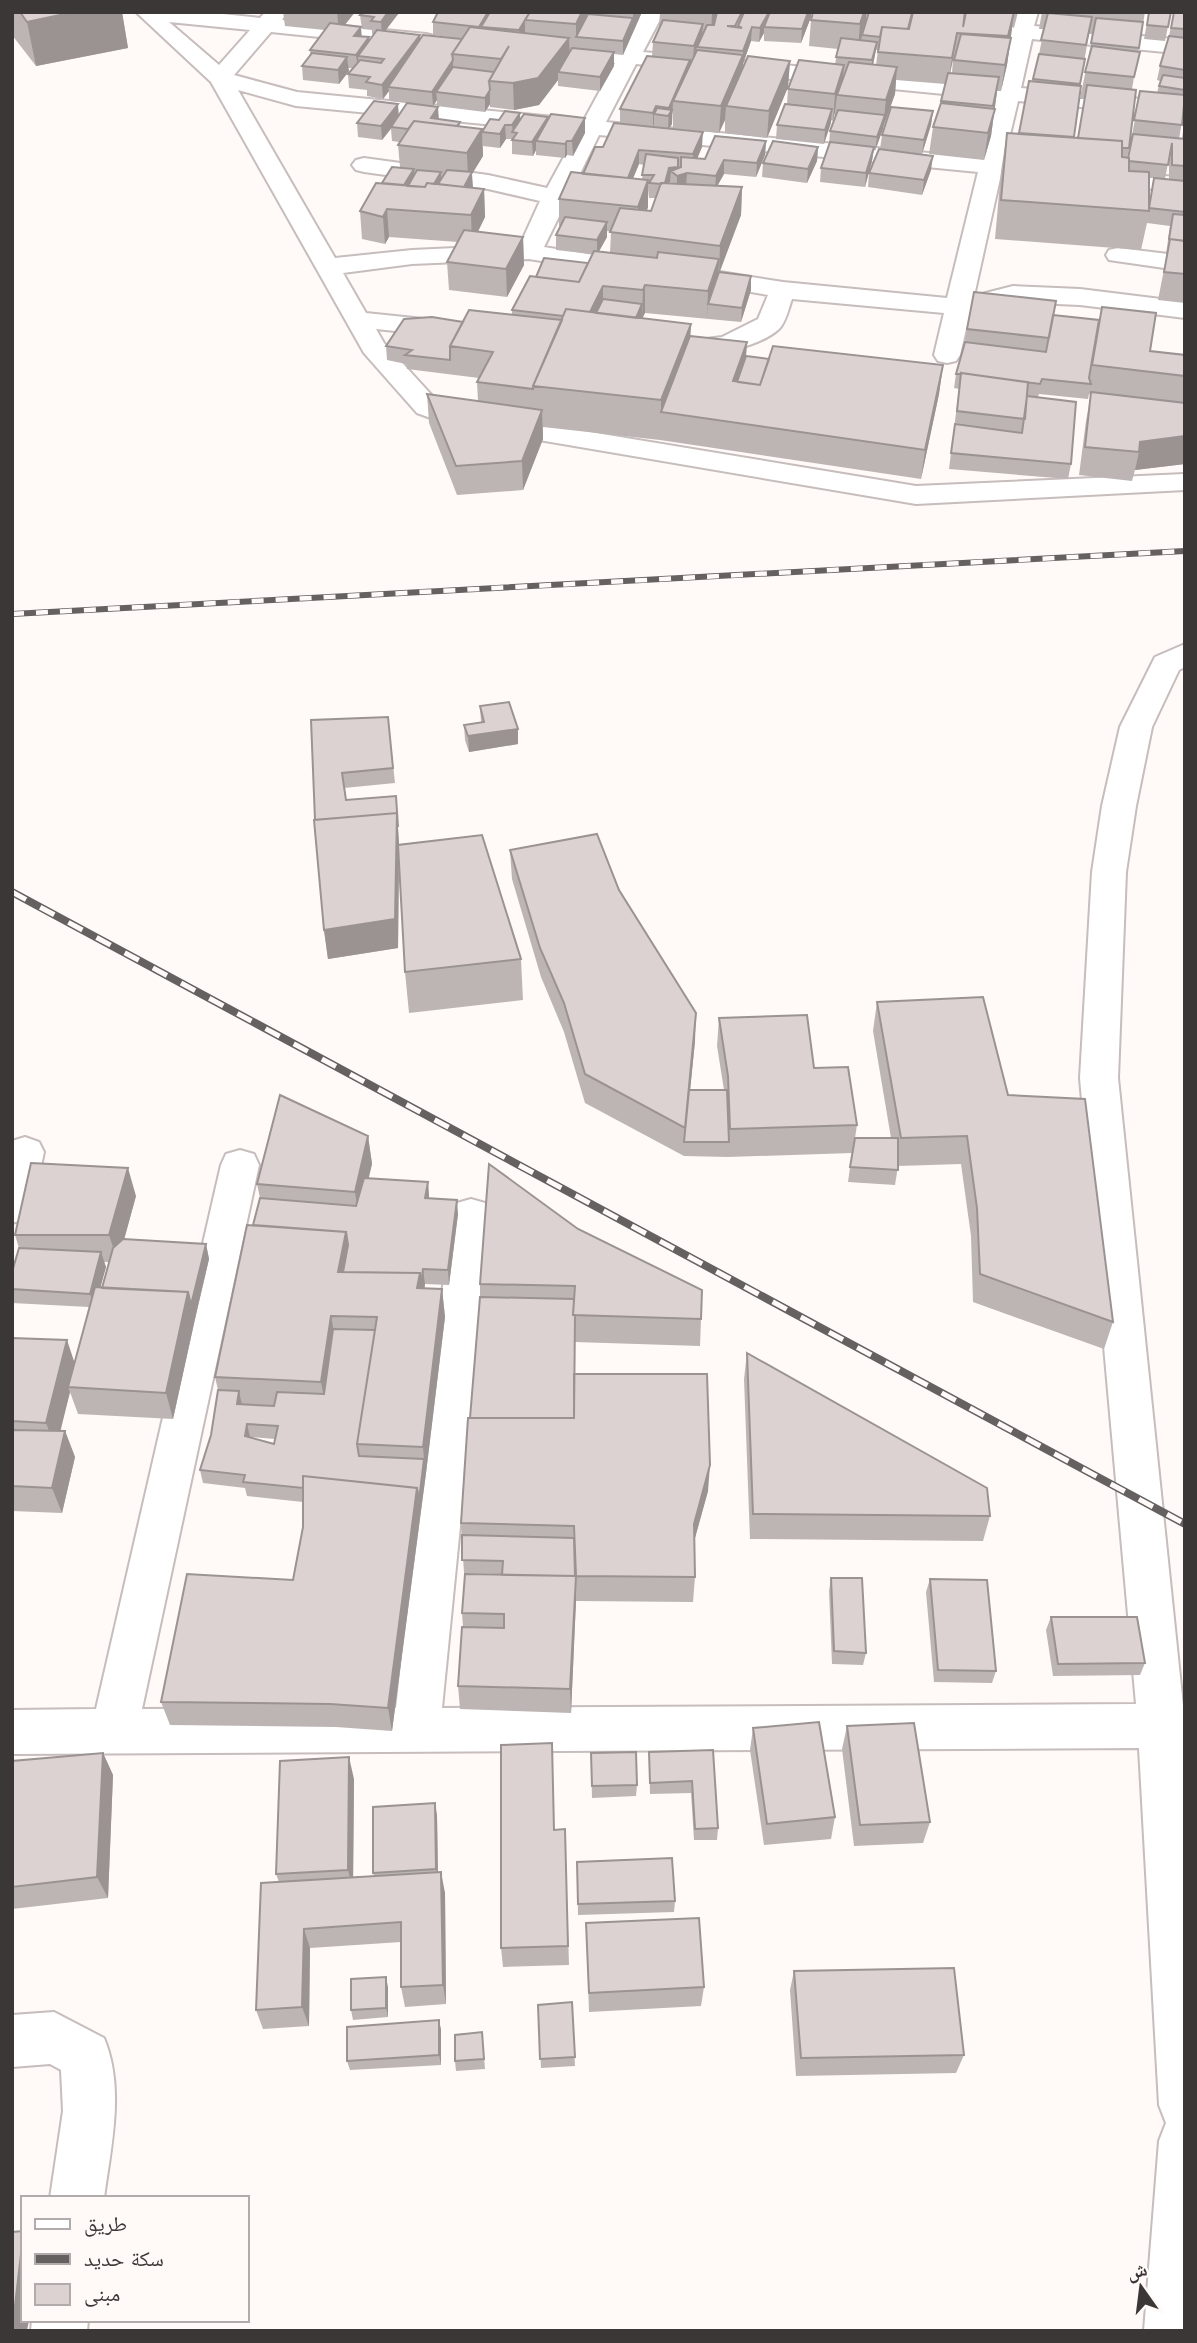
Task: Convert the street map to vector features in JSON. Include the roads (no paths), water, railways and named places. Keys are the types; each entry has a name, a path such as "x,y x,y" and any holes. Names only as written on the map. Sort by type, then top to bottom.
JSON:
{"street":[{"path":"529,252 554,197 653,12"},
{"path":"147,13 271,19 450,43"},
{"path":"147,13 220,78 373,347 427,407 450,417 916,495 1185,482"},
{"path":"220,78 271,19"},
{"path":"943,24 1025,22 1185,47"},
{"path":"947,355 1025,22"},
{"path":"541,52 630,57 1185,110"},
{"path":"220,78 296,99 1185,185"},
{"path":"364,165 488,182 554,197"},
{"path":"326,267 412,257 529,252 783,289 958,307 1013,294 1080,296 1185,310"},
{"path":"1118,255 1185,264"},
{"path":"660,350 728,344 753,334 769,324 783,289"},
{"path":"360,320 482,332"},
{"path":"1185,654 1166,664 1136,727 1119,806 1109,872 1099,1078 1161,1726 1185,2105"},
{"path":"12,1208 25,1152"},
{"path":"114,1731 240,1165"},
{"path":"417,1729 471,1214"},
{"path":"12,1732 1161,1726"},
{"path":"1161,1726 1185,1776"},
{"path":"12,2041 54,2038 86,2056 89,2111 77,2196"},
{"path":"1172,2331 1185,2141"}],"railway":[{"path":"12,614 1185,551"},
{"path":"14,893 12,892 1185,1524"}]}
